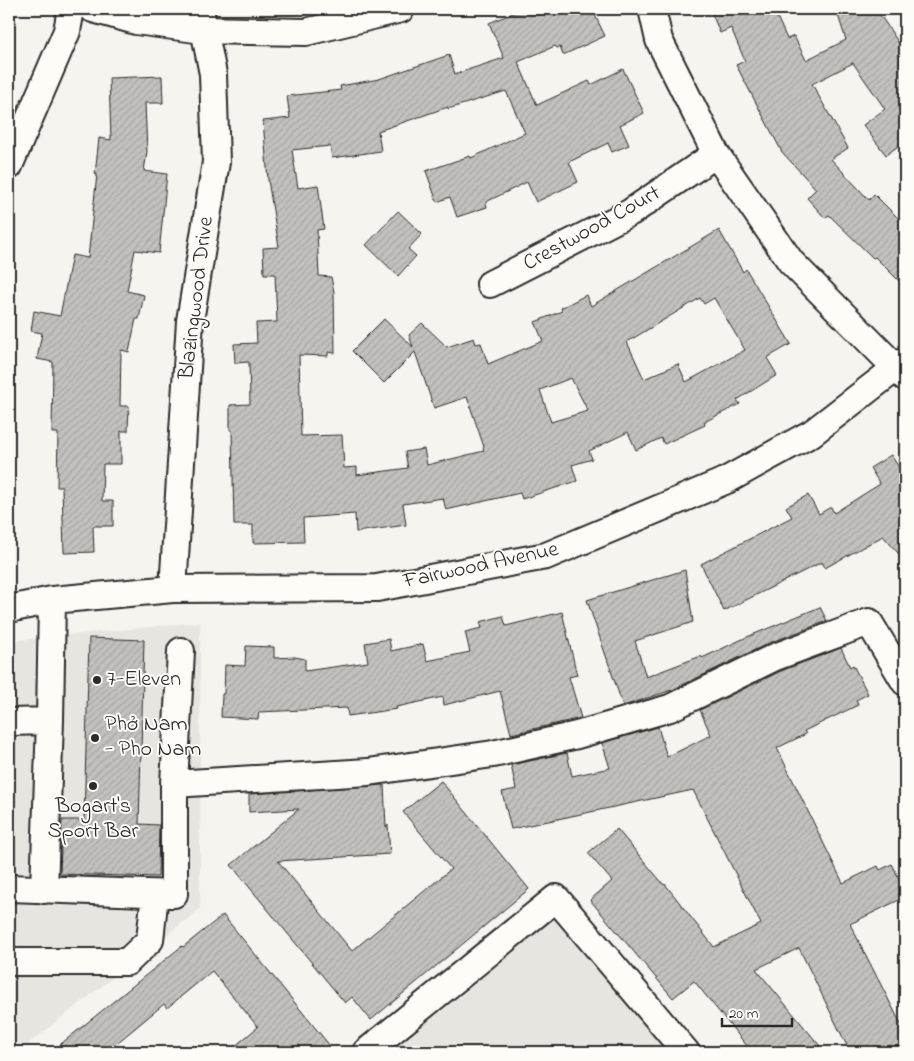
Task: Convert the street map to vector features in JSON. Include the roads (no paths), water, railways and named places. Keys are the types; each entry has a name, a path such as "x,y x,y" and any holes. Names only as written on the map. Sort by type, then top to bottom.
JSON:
{"street":[{"path":"9,166 67,31 71,9"},
{"path":"93,9 136,21 202,19 306,32 401,9"},
{"path":"652,9 659,40 716,154 791,262 903,369"},
{"name":"Blazingwood Drive","path":"173,589 190,321 216,162 212,67 202,19"},
{"name":"Crestwood Court","path":"490,284 631,212 716,154"},
{"name":"Fairwood Avenue","path":"9,609 52,600 173,589 377,588 546,556 727,480 812,433 903,369"},
{"path":"44,890 52,600"},
{"path":"174,784 368,772 493,754 577,735 670,708 775,657 869,622 905,682"},
{"path":"9,888 174,894 174,784 181,651"},
{"path":"9,722 50,721"},
{"path":"9,962 127,962 150,940 155,894"},
{"path":"366,1052 556,898 686,1052"}],"place":[{"name":"7-Eleven","path":"97,680"},
{"name":"Phở Nam - Pho Nam","path":"95,738"},
{"name":"Bogart's Sport Bar","path":"93,786"}]}
